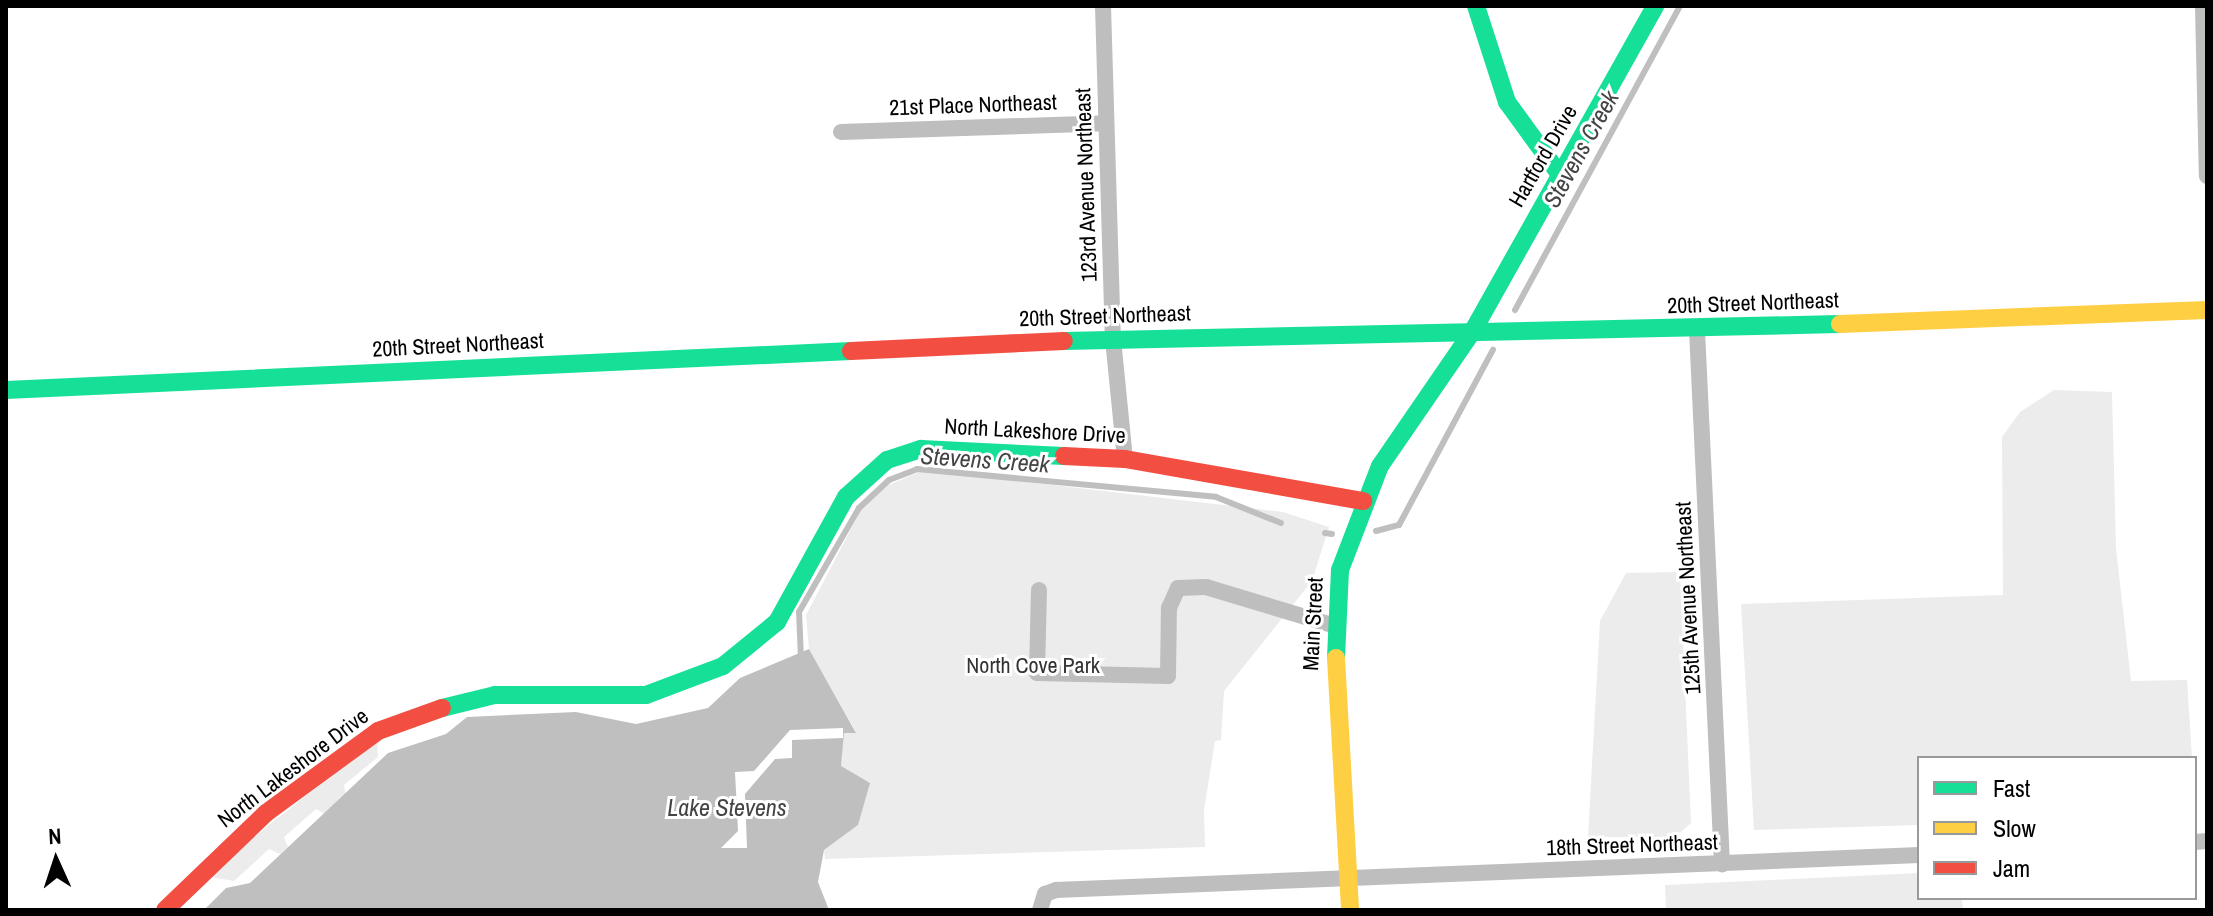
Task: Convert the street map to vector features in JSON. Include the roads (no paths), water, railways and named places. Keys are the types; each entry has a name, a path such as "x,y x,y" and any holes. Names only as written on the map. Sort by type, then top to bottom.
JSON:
{"main road":[{"path":"1476,6 1507,102 1560,175"},
{"name":"Hartford Drive","path":"1481,329 1560,175 1655,6"},
{"name":"20th Street Northeast","path":"6,390 1113,339 1481,329 1697,330 2207,310"},
{"name":"Main Street","path":"1350,910 1332,625 1340,570 1363,501 1481,329"},
{"name":"North Lakeshore Drive","path":"165,910 266,813 378,731 412,715 495,695 646,695 723,666 777,622 846,497 887,460 921,449 1125,459 1363,501"}],"street":[{"name":"123rd Avenue Northeast","path":"1103,6 1113,339 1125,459"},
{"path":"2203,6 2207,176"},
{"name":"21st Place Northeast","path":"841,132 1106,123"},
{"name":"125th Avenue Northeast","path":"1697,330 1722,864"},
{"path":"1039,590 1037,673 1168,676 1169,608 1178,588 1206,587 1332,625"},
{"name":"18th Street Northeast","path":"1042,902 1347,877 1917,855"}],"water":[{"name":"Lake Stevens","path":"809,649 856,733 844,733 841,766 870,783 858,825 824,850 818,882 829,910 204,910 226,888 250,883 388,753 446,734 467,717 576,712 636,724 708,708 740,678"}],"waterway":[{"name":"Stevens Creek","path":"1515,310 1680,6"},
{"name":"Stevens Creek","path":"1376,531 1399,525 1493,350"},
{"name":"Stevens Creek","path":"801,659 799,612 859,508 889,480 917,469 1216,497 1281,523"},
{"name":"Stevens Creek","path":"1325,533 1332,534"}],"park label":[{"name":"North Cove Park","path":"1033,666"}]}
